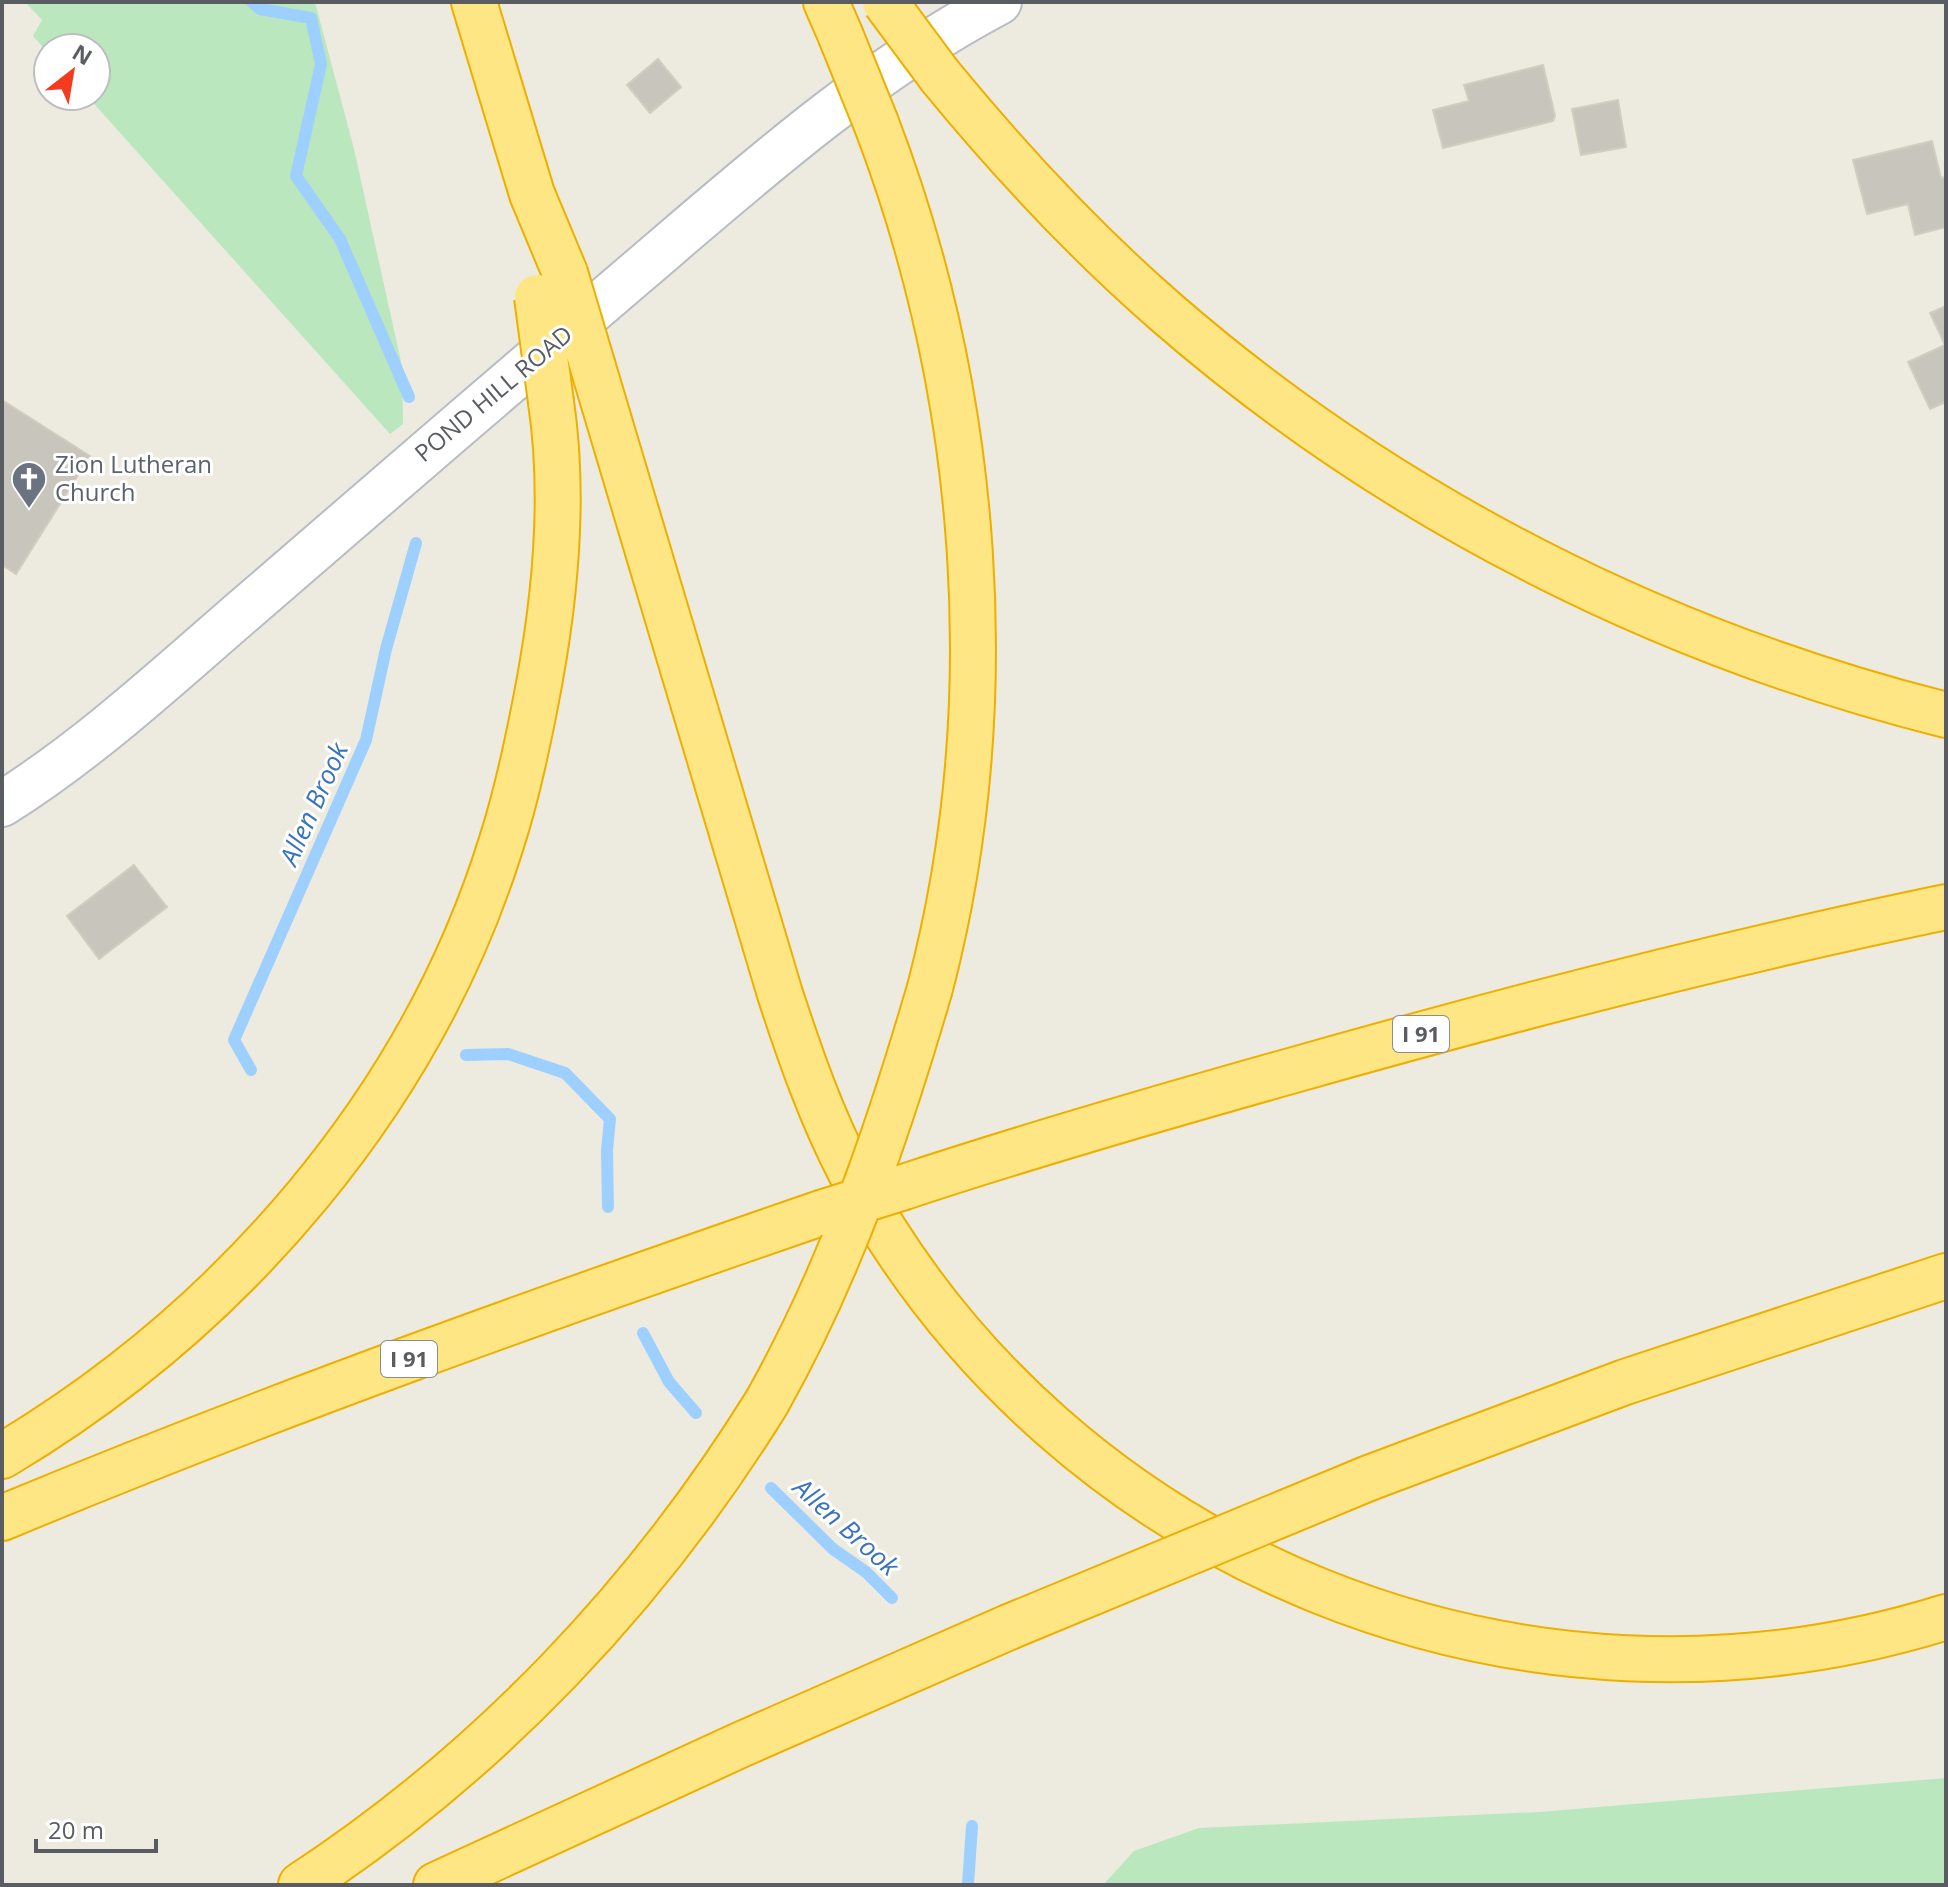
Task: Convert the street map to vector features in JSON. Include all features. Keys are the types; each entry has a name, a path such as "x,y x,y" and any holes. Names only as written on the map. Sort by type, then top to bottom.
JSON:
{"highway":[{"path":"2,1456 129,1368 200,1309 265,1244 347,1145 395,1072 433,1004 473,920 501,846 535,707 544,655 556,556 558,466 551,402 551,285 532,194 474,2"},
{"path":"885,2 940,76 1048,199 1166,313 1245,377 1386,476 1500,543 1638,610 1800,673 1946,715"},
{"path":"301,1885 382,1827 457,1767 521,1709 634,1587 688,1521 767,1402 827,1284 854,1220 896,1103 930,988 948,915 967,787 972,632 970,558 955,418 939,336 912,227 876,123 833,18"},
{"path":"551,285 593,367 780,994 835,1140 871,1208 920,1281 987,1362 1058,1432 1148,1501 1242,1555 1357,1606 1463,1638 1568,1654 1712,1658 1841,1643 1946,1617"},
{"name":"I 91","path":"2,1518 445,1345 821,1213 1168,1105 1421,1034 1719,957 1946,907"},
{"path":"436,1885 740,1745 1009,1627 1369,1478 1625,1382 1946,1276"}],"main road":[{"name":"POND HILL ROAD","path":"2,804 104,731 824,116 947,32 999,2"}],"green space":[{"path":"25,2 315,2 354,149 402,366 403,424 390,434 101,112 112,112 112,32 35,32 42,20"},
{"path":"1946,1778 1946,1885 1103,1885 1134,1851 1199,1828 1539,1812"}],"building":[{"path":"658,59 681,87 650,113 627,85"},
{"path":"1543,65 1555,116 1553,121 1443,148 1433,110 1469,101 1464,85"},
{"path":"1618,100 1626,147 1581,155 1572,109"},
{"path":"1932,141 1941,178 1946,177 1946,227 1915,235 1908,204 1867,214 1853,160"},
{"path":"1946,306 1946,402 1930,409 1908,362 1945,345 1930,313"},
{"name":"Zion Lutheran Church","path":"2,400 90,456 16,574 2,565"},
{"path":"134,865 167,907 99,959 67,916"}],"waterway":[{"name":"Allen Brook","path":"252,2 260,9 311,18 321,64 296,176 340,239 409,397"},
{"name":"Allen Brook","path":"251,1070 234,1040 366,740 386,649 416,543"},
{"name":"Allen Brook","path":"466,1055 508,1054 565,1073 610,1119 608,1207"},
{"name":"Allen Brook","path":"643,1333 669,1382 696,1413"},
{"name":"Allen Brook","path":"771,1488 833,1549 866,1572 892,1598"},
{"name":"Allen Brook","path":"968,1885 972,1826"}],"place":[{"name":"Zion Lutheran Church","path":"29,510"}]}
